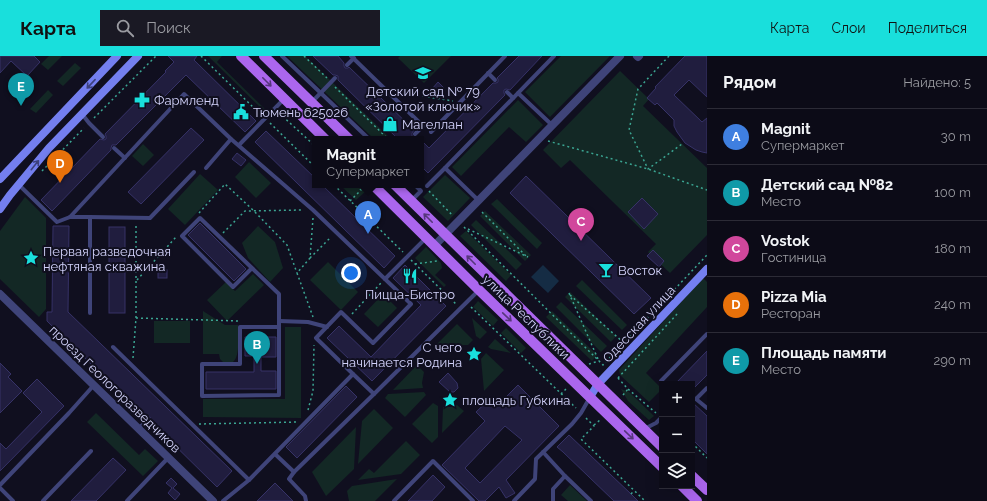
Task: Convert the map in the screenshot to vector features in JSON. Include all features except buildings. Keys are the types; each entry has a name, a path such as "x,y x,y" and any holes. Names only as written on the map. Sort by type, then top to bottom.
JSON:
{"main road":[{"path":"0,179 117,56"},
{"path":"0,209 49,148 138,56"},
{"path":"241,56 322,136"},
{"path":"264,56 345,136"},
{"name":"улица Республики","path":"376,188 659,464"},
{"name":"улица Республики","path":"398,188 659,444"},
{"name":"Одесская улица","path":"590,397 598,384 705,274"},
{"path":"695,479 707,490"},
{"path":"685,489 697,501"}],"street":[{"path":"435,245 620,56"},
{"name":"проезд Геологоразведчиков","path":"0,294 214,501"}],"lane":[{"path":"282,56 366,136"},
{"path":"431,132 505,56"},
{"path":"427,186 554,56"},
{"path":"347,65 352,57 423,126 415,134"},
{"path":"488,73 495,80"},
{"path":"311,102 335,78"},
{"path":"507,92 513,98"},
{"path":"518,93 552,126"},
{"path":"19,185 58,222 70,216 184,94 231,139 313,210 411,304 373,343 342,312 316,338 374,394"},
{"path":"239,145 284,99"},
{"path":"82,113 89,123 103,137"},
{"path":"206,168 231,139"},
{"path":"114,148 125,158"},
{"path":"445,168 479,201"},
{"path":"70,216 150,218 194,172"},
{"path":"411,201 421,191 418,188"},
{"path":"90,217 90,313"},
{"path":"252,268 233,287 182,236 200,218 219,237 252,268 279,294 279,321 279,327 279,395 202,396 202,364 240,364 240,327 279,327"},
{"path":"385,279 427,237"},
{"path":"306,501 305,496 289,479 294,472 479,290"},
{"path":"279,321 308,322 327,327"},
{"path":"661,381 707,334"},
{"path":"113,348 249,480"},
{"path":"223,501 249,480 353,374"},
{"path":"13,501 0,486 94,385"},
{"path":"695,397 707,388"},
{"path":"514,501 535,479 536,459 572,424 581,413 590,397"},
{"path":"695,399 707,408"},
{"path":"163,404 167,401"},
{"path":"139,428 148,420"},
{"path":"644,429 659,420"},
{"path":"43,501 91,451"},
{"path":"543,452 591,501"},
{"path":"275,454 294,472"},
{"path":"127,501 169,457"},
{"path":"394,501 433,461 473,501"},
{"path":"552,501 553,489 565,476"}],"path":[{"path":"40,172 156,56"},
{"path":"201,56 312,164"},
{"path":"304,56 385,136"},
{"path":"648,169 629,130 638,89 669,56"},
{"path":"386,90 460,102"},
{"path":"275,109 312,143"},
{"path":"542,140 648,169 707,190"},
{"path":"648,169 682,144"},
{"path":"427,186 430,193 458,221"},
{"path":"337,188 461,308"},
{"path":"350,201 361,190 359,188"},
{"path":"219,237 245,211 313,210 310,258"},
{"path":"482,212 528,258 466,228 603,365 707,255"},
{"path":"133,367 136,318 136,218"},
{"path":"315,323 297,273 336,232"},
{"path":"415,264 436,261"},
{"path":"348,318 385,279"},
{"path":"599,362 569,293 624,343"},
{"path":"470,298 470,306 522,356"},
{"path":"656,414 618,378 681,310"},
{"path":"136,318 240,320 240,327"},
{"path":"583,370 589,363 599,362"},
{"path":"695,447 707,458"},
{"path":"631,494 634,491 645,501"}],"green space":[{"path":"49,56 62,56 48,70 41,64"},
{"path":"208,56 222,56 217,62 268,112 267,114"},
{"path":"287,56 305,56 388,136 371,136"},
{"name":"Детский сад № 79 «Золотой ключик»","path":"400,56 451,56 424,83 398,58"},
{"path":"561,56 610,56 550,117 525,92"},
{"path":"75,63 81,68 63,86 57,81"},
{"path":"620,71 649,99 643,106 707,168 707,235 670,273 648,252 656,244 570,160 561,168 543,150"},
{"path":"48,90 53,95 36,113 30,109"},
{"path":"518,100 543,125 526,142 509,127 461,176 452,167"},
{"path":"143,144 154,155 143,166 132,156"},
{"path":"249,162 271,183 256,198 235,177"},
{"path":"200,174 218,190 185,225 168,209"},
{"path":"445,175 470,198 448,221 423,197"},
{"path":"343,188 360,188 365,192 356,200"},
{"path":"25,197 46,218 46,309 39,317 0,279 0,231"},
{"path":"497,199 542,243 537,249 491,204"},
{"path":"485,211 531,255 525,261 480,216"},
{"path":"476,220 522,264 516,270 471,225"},
{"path":"258,226 275,242 283,268 270,282 248,258 242,243"},
{"path":"466,231 511,275 506,281 460,236"},
{"path":"426,247 441,263 442,268 435,275 446,285 444,287 415,258"},
{"path":"328,262 358,292 341,310 310,280"},
{"path":"253,274 264,285 227,321 207,300 226,282 235,291"},
{"path":"703,278 707,282 707,307 646,373 659,386 659,392 649,402 620,375 619,370"},
{"path":"582,280 627,325 622,330 576,286"},
{"path":"570,292 616,336 611,342 565,297"},
{"path":"383,294 397,308 378,327 364,314"},
{"path":"478,301 498,320 493,326 473,307"},
{"path":"561,302 607,346 601,352 556,307"},
{"path":"203,311 225,325 238,325 238,352 234,361 231,363 224,363 220,359 219,354 203,354"},
{"path":"552,311 597,355 592,361 546,317"},
{"path":"472,318 487,332 480,339 476,336"},
{"path":"154,321 190,321 190,343 154,343"},
{"path":"457,324 473,340 468,345 436,345"},
{"path":"285,327 301,327 301,418 203,417 203,399 285,399"},
{"path":"506,328 526,348 521,353 501,333"},
{"path":"495,339 511,353 488,347"},
{"path":"486,353 504,370 484,391 481,359"},
{"path":"417,365 424,372 422,383 423,388 393,390"},
{"path":"621,389 629,392 654,416 649,420 628,401"},
{"path":"424,392 426,395 405,417 385,398 388,394"},
{"path":"433,403 438,406 438,437 432,443 412,424"},
{"path":"457,405 464,411 442,433 443,407 453,407"},
{"path":"374,409 393,428 358,464 362,421"},
{"path":"96,413 139,455 145,449 158,461 143,476 87,422"},
{"path":"356,427 354,469 326,496 312,472"},
{"path":"406,441 420,455 401,474 358,480 369,469 374,473"},
{"path":"397,479 375,501 349,501 347,491 352,486"},
{"path":"570,485 587,501 568,501 561,495"}],"water":[{"path":"543,265 559,281 548,293 531,277"}],"place":[{"name":"Детский сад № 79 «Золотой ключик»","path":"423,73"},
{"name":"Фармленд","path":"142,100"},
{"name":"Площадь памяти","path":"21,106"},
{"name":"Тюмень 625026","path":"241,112"},
{"name":"Магеллан","path":"390,124"},
{"name":"Pizza Mia","path":"60,183"},
{"name":"Magnit","path":"368,234"},
{"name":"Vostok","path":"581,241"},
{"name":"Первая разведочная нефтяная скважина","path":"31,258"},
{"name":"Восток","path":"606,270"},
{"name":"Пицца-Бистро","path":"410,276"},
{"name":"С чего начинается Родина","path":"474,354"},
{"name":"Детский сад №82","path":"257,364"},
{"name":"площадь Губкина","path":"450,400"}]}
